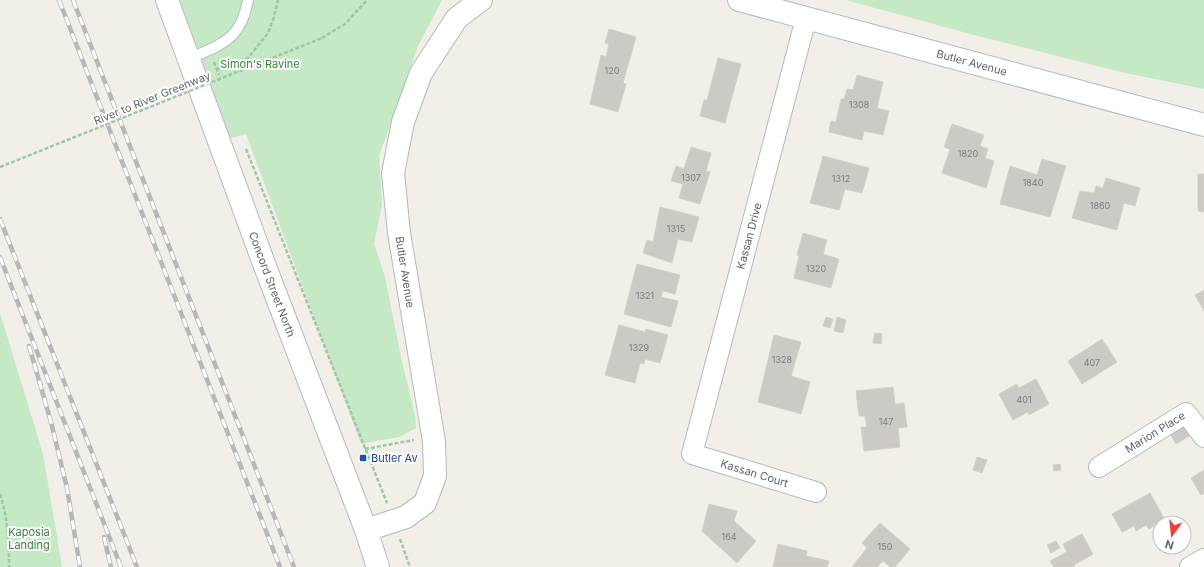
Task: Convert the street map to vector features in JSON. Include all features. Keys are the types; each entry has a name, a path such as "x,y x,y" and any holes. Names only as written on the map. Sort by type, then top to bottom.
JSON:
{"street":[{"name":"Concord Street North","path":"167,0 266,269 366,530 378,567"},
{"name":"Butler Avenue","path":"366,530 406,517 425,503 435,476 434,441 399,233 393,173 403,122 421,72 457,18 481,0"},
{"name":"Butler Avenue","path":"739,0 1204,125"},
{"name":"Kassan Drive","path":"692,454 806,18"},
{"name":"Marion Place","path":"1099,467 1186,413 1204,437"},
{"name":"Kassan Court","path":"692,454 816,492"},
{"path":"1190,567 1204,559"}],"lane":[{"path":"188,59 228,40 242,22 248,0"}],"path":[{"path":"217,69 248,58 268,33 278,0"},
{"name":"River to River Greenway","path":"0,167 322,38 345,24 367,0"},
{"path":"209,50 221,83"},
{"path":"245,147 366,449 410,567"},
{"path":"366,449 414,440"},
{"path":"0,494 5,508 8,532 9,566"}],"green space":[{"name":"Simon's Ravine","path":"166,0 442,0 418,46 379,156 382,205 374,243 385,277 402,362 415,415 416,428 399,437 361,444 246,134 219,141"},
{"path":"846,0 1204,0 1204,89 1121,72 974,35"},
{"name":"Kaposia Landing","path":"0,313 43,454 62,567 0,567"}],"building":[{"path":"609,29 636,37 623,83 626,84 618,112 590,104 601,55 606,57 609,44 605,43"},
{"path":"718,58 741,64 725,123 700,116 704,100 707,100"},
{"path":"857,75 883,82 877,108 889,111 883,135 864,131 862,140 829,132 831,121 836,122 841,99 844,99 847,89 853,90"},
{"path":"952,124 984,135 980,146 988,149 985,158 994,161 986,188 942,173 950,149 944,147"},
{"path":"691,147 711,153 706,171 710,172 700,204 679,198 683,184 671,181 676,166 684,169"},
{"path":"823,156 869,168 862,193 845,189 839,210 810,203"},
{"path":"1042,159 1066,166 1050,217 1000,204 1010,166 1037,175"},
{"path":"1198,174 1204,174 1204,212 1198,211"},
{"path":"1106,178 1140,188 1135,206 1124,203 1117,230 1072,218 1080,191 1094,193 1096,186 1103,188"},
{"path":"660,207 699,217 692,242 678,239 672,263 643,253 647,240 653,242"},
{"path":"803,233 827,240 823,254 839,259 831,288 794,278 799,256 797,255"},
{"path":"637,264 680,275 675,294 663,291 661,297 678,301 671,327 624,314"},
{"path":"1204,290 1204,311 1195,295"},
{"path":"826,317 833,319 830,328 823,326"},
{"path":"837,317 846,320 843,333 834,331"},
{"path":"619,325 645,332 646,329 668,335 660,363 645,359 644,364 640,363 635,383 605,375"},
{"path":"875,333 882,334 881,344 873,343"},
{"path":"774,335 801,342 791,376 810,382 801,414 758,402"},
{"path":"1102,339 1117,362 1082,384 1068,361"},
{"path":"1036,379 1049,404 1029,415 1028,412 1013,420 999,394 1017,384 1019,388"},
{"path":"893,387 895,404 904,403 907,427 898,428 900,447 864,451 861,427 867,427 865,416 859,416 856,391"},
{"path":"1185,425 1191,435 1176,444 1170,434"},
{"path":"977,457 987,460 982,473 973,470"},
{"path":"1060,464 1061,470 1054,471 1053,465"},
{"path":"1204,470 1204,493 1201,495 1191,478"},
{"path":"1150,493 1162,515 1152,515 1152,527 1149,529 1146,525 1136,531 1134,526 1122,532 1112,514"},
{"path":"709,504 737,511 734,521 756,541 737,563 702,531"},
{"path":"880,523 910,549 895,567 890,567 883,561 877,567 852,567 867,548 862,543"},
{"path":"1082,534 1093,554 1074,565 1075,567 1054,567 1050,561 1067,552 1063,544"},
{"path":"1056,541 1060,548 1051,553 1047,545"},
{"path":"778,544 807,551 806,556 829,561 827,567 773,567"}],"railway":[{"path":"59,0 280,567"},
{"path":"73,0 294,567"},
{"path":"0,219 137,567"},
{"path":"0,257 121,567"},
{"path":"29,346 51,422 67,488 80,567"},
{"path":"104,537 111,567"}],"place":[{"name":"Butler Av","path":"363,458"}]}
